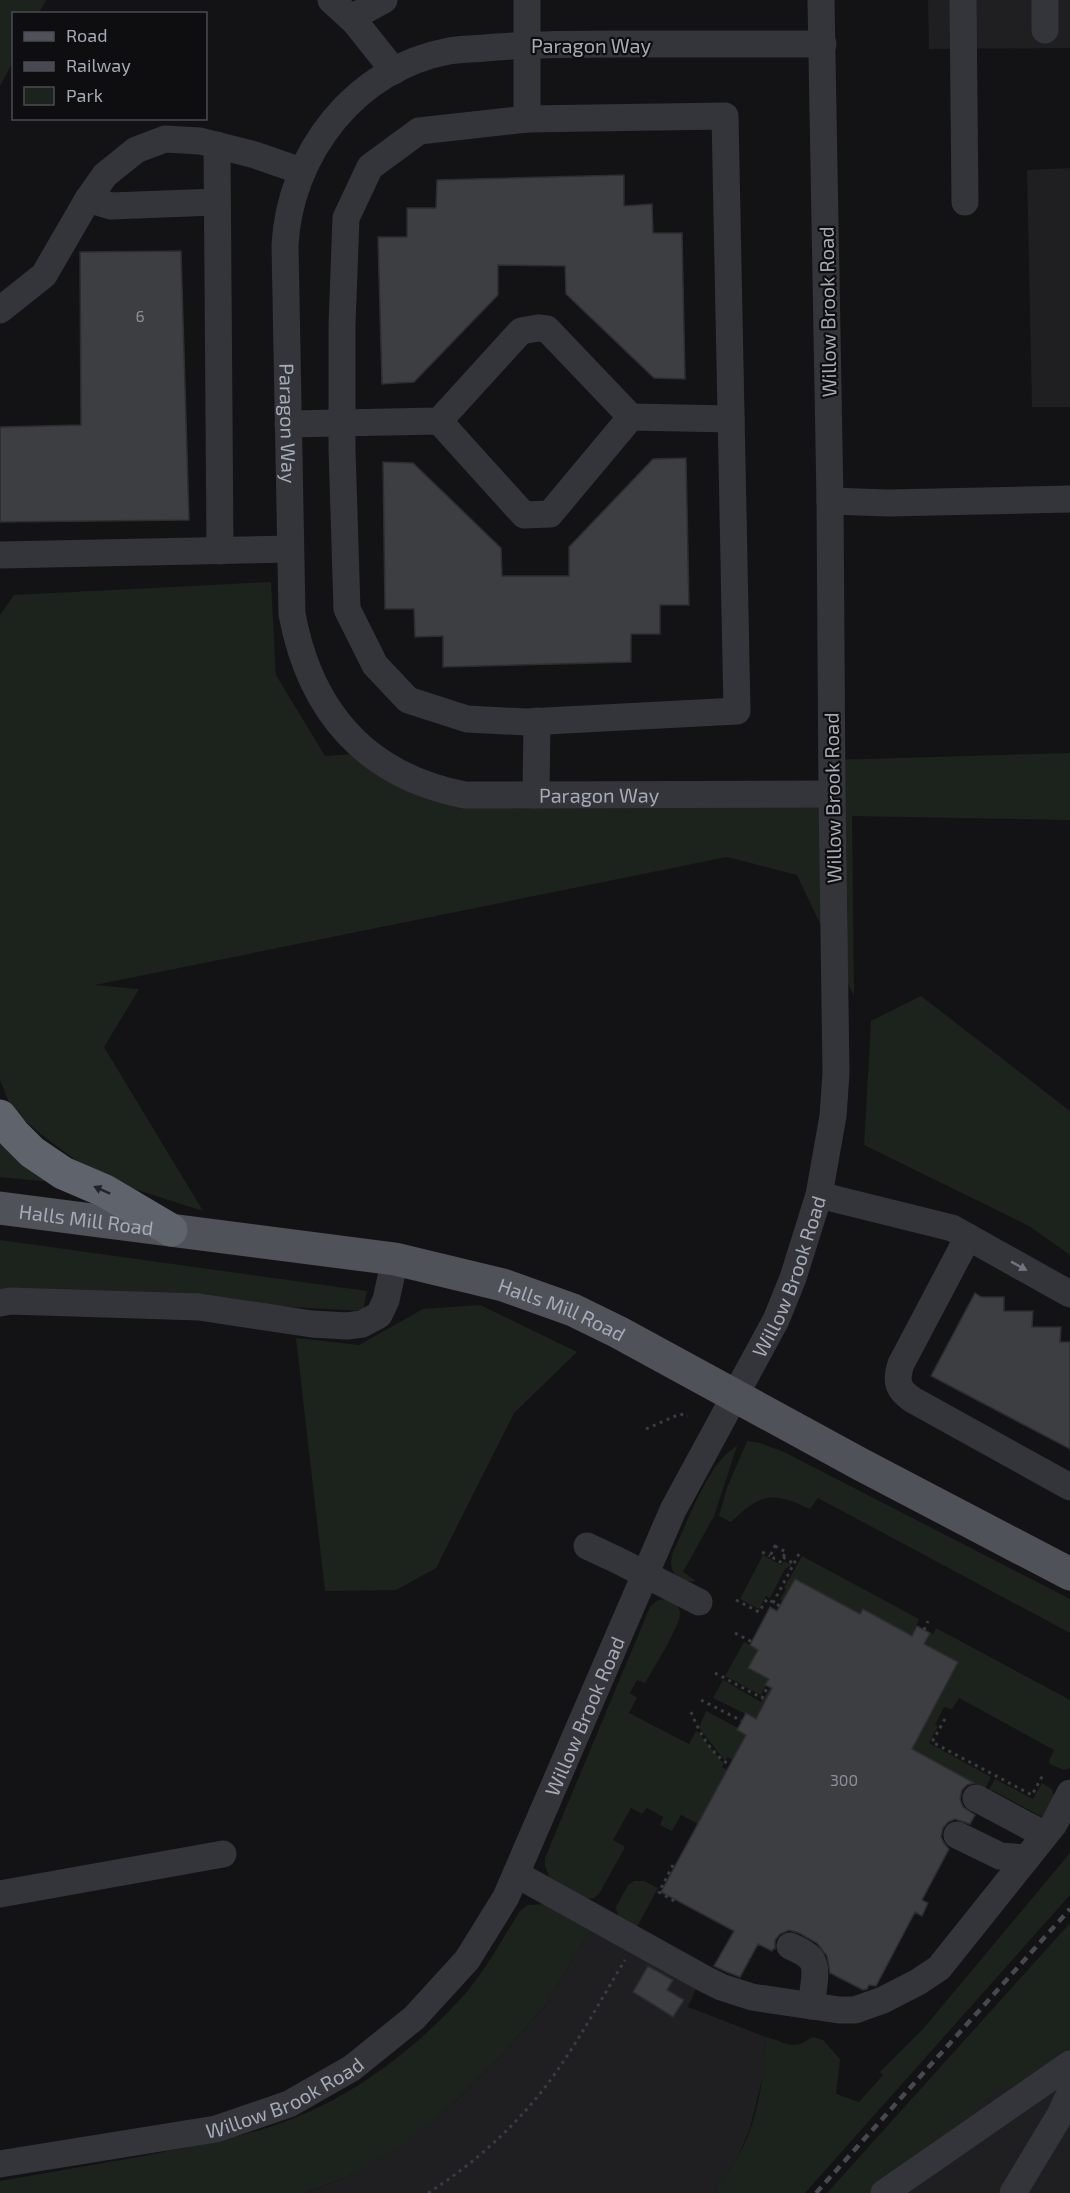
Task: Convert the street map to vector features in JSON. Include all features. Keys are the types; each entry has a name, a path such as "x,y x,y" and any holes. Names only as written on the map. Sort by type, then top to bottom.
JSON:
{"highway":[{"path":"0,1116 32,1152 63,1173 105,1191 171,1230"}],"main road":[{"name":"Halls Mill Road","path":"0,1208 395,1259 492,1282 552,1302 618,1332 1070,1574"}],"street":[{"path":"331,0 351,18 394,71"},
{"path":"351,18 384,0"},
{"path":"527,0 527,119"},
{"name":"Willow Brook Road","path":"0,2164 216,2129 289,2104 352,2068 414,2018 466,1960 506,1897 673,1510 776,1320 793,1278 819,1196 833,1116 836,1073 830,501 821,0"},
{"path":"963,0 965,202"},
{"path":"1044,0 1045,30"},
{"name":"Paragon Way","path":"823,44 527,45 450,51 417,61 394,71 363,92 333,120 321,135 301,171 292,198 285,245 292,614 304,665 324,704 357,742 384,764 400,773 432,787 465,795 832,794"},
{"path":"725,116 731,419 737,711 537,720 467,719 408,700 375,665 347,609 342,423 346,218 370,167 419,131 527,119 725,116"},
{"path":"0,310 44,275 88,199 105,175 136,150 165,139 201,141 255,155 301,171"},
{"path":"217,145 220,551"},
{"path":"88,199 111,206 216,202"},
{"path":"288,424 439,421 521,332 538,328 548,328 631,417 731,419"},
{"path":"439,421 524,515 550,514 631,417"},
{"path":"830,501 1070,500"},
{"path":"0,555 290,549"},
{"path":"536,795 537,720"},
{"path":"819,1196 952,1228 1070,1294"},
{"path":"968,1237 901,1364 897,1376 898,1386 913,1401 1070,1487"},
{"path":"0,1303 10,1301 199,1307 312,1324 348,1326 362,1324 379,1316 386,1300 395,1259"},
{"path":"587,1546 699,1602"},
{"path":"516,1874 721,1987 752,1997 811,2006 847,2010 862,2008 883,2000 926,1977 944,1962 1054,1824 1070,1793"},
{"path":"967,1816 1035,1848 1000,1857 967,1816"},
{"path":"0,1894 223,1854"},
{"path":"790,1946 804,1953 813,1962 811,2006"},
{"path":"884,2193 1070,2064"},
{"path":"1013,2193 1060,2115 1070,2093"}],"path":[{"path":"646,1429 680,1414 688,1416"},
{"path":"762,1552 780,1562 786,1552 775,1546 770,1556"},
{"path":"773,1603 800,1552"},
{"path":"782,1557 794,1564"},
{"path":"736,1600 759,1612 767,1599 780,1606"},
{"path":"924,1630 928,1621"},
{"path":"735,1633 752,1642"},
{"path":"715,1673 762,1698 771,1680"},
{"path":"701,1700 742,1721"},
{"path":"691,1712 708,1743 730,1765"},
{"path":"945,1719 932,1742 1032,1795 1044,1773"},
{"path":"673,1865 659,1892 676,1902"},
{"path":"428,2193 457,2174 500,2137 537,2097 574,2044 637,1941"}],"shaded area":[{"path":"928,0 1070,0 1070,48 929,49"},
{"path":"1070,168 1070,407 1032,407 1027,170"},
{"path":"591,1929 696,1989 688,2007 766,2037 765,2068 750,2128 738,2157 713,2193 305,2193 351,2175 449,2107 502,2055 546,2004"},
{"path":"1070,1961 1070,2193 855,2193"}],"green space":[{"path":"0,0 46,0 40,12 12,12 12,63 0,86"},
{"path":"271,582 276,675 325,756 369,753 465,797 831,798 831,760 1070,753 1070,820 852,816 854,996 797,875 727,857 95,985 139,989 104,1047 203,1211 100,1178 12,1110 0,1080 0,615 14,595"},
{"path":"921,996 1070,1111 1070,1255 1029,1226 864,1145 871,1021"},
{"path":"0,1130 51,1182 0,1177"},
{"path":"0,1240 367,1291 363,1311 0,1290"},
{"path":"480,1305 577,1352 514,1413 436,1568 396,1590 325,1591 296,1338 359,1345 423,1309"},
{"path":"747,1441 784,1452 1070,1599 1070,1633 818,1498 810,1509 786,1499 768,1498 751,1505 731,1522 719,1516 727,1488"},
{"path":"737,1446 714,1516 683,1572 696,1581 678,1578 672,1570 671,1559 692,1509 717,1465"},
{"path":"763,1555 781,1565 784,1561 792,1565 785,1569 770,1598 766,1596 759,1609 740,1599"},
{"path":"802,1556 919,1619 912,1636 863,1609 860,1614 795,1579 782,1601 780,1599 786,1589 784,1588"},
{"path":"667,1599 678,1607 679,1618 666,1647 645,1683 637,1680 630,1693 637,1698 629,1713 689,1744 696,1731 698,1732 724,1764 722,1767 727,1770 698,1824 681,1815 672,1831 660,1825 663,1817 647,1808 642,1814 631,1808 613,1840 624,1846 624,1849 599,1894 594,1898 586,1899 550,1879 545,1866 545,1858 650,1607 658,1600"},
{"path":"936,1628 1070,1700 1070,1768 1064,1770 1050,1764 1054,1750 959,1698 952,1709 944,1707 929,1743 991,1777 985,1789 886,1735 920,1734 958,1663 924,1644"},
{"path":"744,1642 758,1650 749,1668 769,1679 761,1695 725,1676"},
{"path":"723,1680 761,1702 770,1688 772,1689 756,1719 713,1698"},
{"path":"706,1711 738,1728 737,1730 746,1735 733,1760 728,1757 725,1761 699,1728"},
{"path":"995,1779 1033,1799 1042,1783 1052,1789 1054,1797 1044,1818 992,1790 989,1796 986,1795"},
{"path":"1070,1853 1070,1895 805,2193 713,2193 737,2158 750,2130 759,2099 766,2037 791,2045 800,2044 813,2037 823,2040 840,2059 836,2094 859,2102 883,2075 880,2072 923,2029"},
{"path":"634,1881 644,1881 658,1888 637,1927 620,1918 616,1907 628,1885"},
{"path":"545,1904 591,1929 546,2004 502,2055 449,2107 400,2147 351,2175 305,2193 0,2193 0,2181 226,2139 286,2121 328,2102 371,2077 430,2030 473,1984 520,1911 528,1905"},
{"path":"1070,1923 1070,2059 1022,2084 996,2090 958,2128 877,2193 827,2193"}],"building":[{"path":"624,175 624,206 652,204 653,233 682,233 685,379 654,378 566,294 565,266 498,265 498,295 414,382 382,384 378,237 407,237 407,208 436,208 437,180"},
{"path":"181,251 189,520 0,522 0,427 81,425 80,252"},
{"path":"686,458 689,605 660,605 660,634 631,634 631,662 443,667 443,636 415,637 414,609 385,609 383,462 413,463 501,548 502,576 569,576 569,547 653,459"},
{"path":"975,1293 981,1297 1004,1297 1004,1311 1033,1311 1032,1327 1061,1327 1060,1342 1070,1342 1070,1449 931,1376"},
{"path":"795,1579 860,1614 863,1609 912,1636 917,1626 930,1633 924,1644 958,1662 912,1749 974,1783 962,1790 960,1799 963,1807 975,1815 970,1824 955,1819 943,1828 941,1837 949,1849 922,1900 928,1903 922,1916 915,1912 876,1986 869,1985 863,1990 830,1973 827,1956 817,1943 789,1930 780,1934 775,1940 775,1949 772,1951 758,1944 740,1977 714,1966 734,1931 661,1892 746,1735 737,1730 746,1713 756,1719 772,1688 765,1685 769,1679 748,1668 758,1650 750,1645 770,1607 777,1611"},
{"path":"648,1966 673,1980 667,1990 684,2000 673,2017 633,1992"}],"railway":[{"path":"816,2193 1070,1909"}]}
